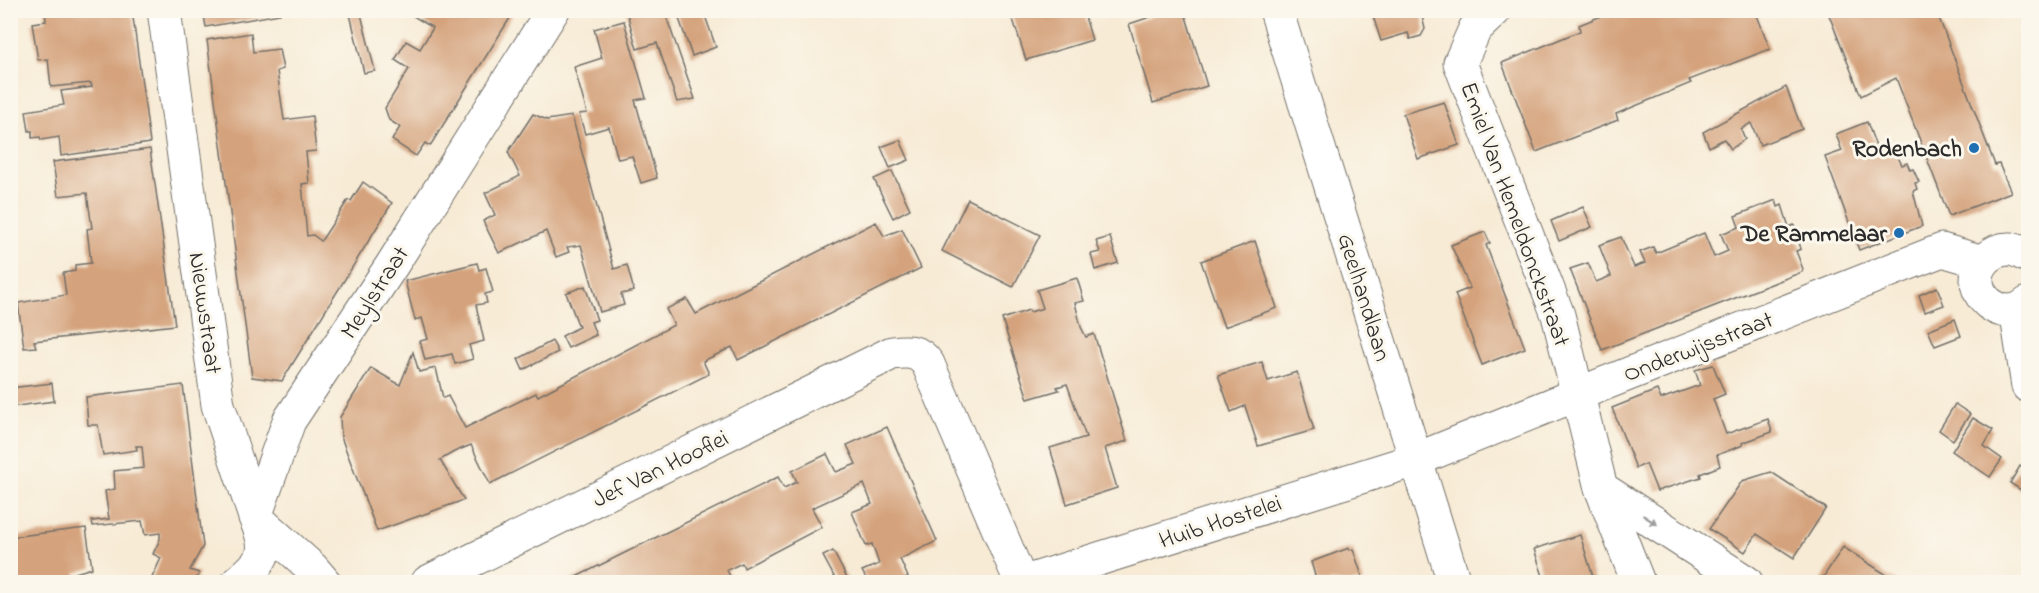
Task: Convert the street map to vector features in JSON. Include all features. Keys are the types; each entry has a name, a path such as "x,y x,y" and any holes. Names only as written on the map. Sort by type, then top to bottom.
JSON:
{"street":[{"name":"Nieuwstraat","path":"164,10 219,405 255,517"},
{"name":"Meylstraat","path":"255,517 289,421 392,265 553,10"},
{"name":"Geelhandlaan","path":"1276,10 1454,582"},
{"name":"Emiel Van Hemeldonckstraat","path":"1495,10 1474,29 1460,63 1558,315 1601,488"},
{"path":"2028,256 2013,249 1996,251 1983,262 1977,280 1983,297 1997,309 2022,307 2028,386"},
{"name":"Onderwijsstraat","path":"1415,460 1942,250 1983,262"},
{"name":"Huib Hostelei","path":"891,353 910,351 924,357 1023,582 1415,460"},
{"name":"Jef Van Hooflei","path":"428,582 891,353"},
{"path":"1601,488 1638,582"},
{"path":"1601,488 1746,582"},
{"path":"238,582 258,564 264,548 263,535 255,517"},
{"path":"255,517 312,568 324,582"}],"building":[{"path":"45,10 132,10 150,143 61,156 59,137 41,140 40,137 32,138 26,111 64,105 61,91 92,87 91,83 51,87 48,59 38,60 32,23 46,21"},
{"path":"203,10 279,10 280,14 206,27"},
{"path":"349,10 360,10 375,71 364,73"},
{"path":"412,10 515,10 430,146 425,143 416,156 392,140 400,127 389,120 385,108 409,69 395,60 406,41 420,49 433,28 410,14"},
{"path":"626,10 672,10 665,13 695,99 677,102 657,43 637,49"},
{"path":"676,10 703,10 716,47 692,56"},
{"path":"1010,10 1083,10 1092,40 1026,60"},
{"path":"1171,10 1184,10 1207,86 1153,103 1129,24"},
{"path":"1371,10 1414,10 1416,16 1422,16 1425,29 1421,36 1410,39 1408,33 1381,41"},
{"path":"1616,10 1755,10 1770,49 1689,80 1691,83 1616,114 1618,120 1536,152 1502,63 1580,31 1579,25"},
{"path":"1827,10 1936,10 1995,165 1999,164 2011,192 1949,216 1896,78 1861,96"},
{"path":"624,21 646,98 635,100 657,178 641,183 632,156 618,159 609,127 585,134 579,114 587,113 574,67 602,58 594,29"},
{"path":"251,33 253,52 279,49 283,69 277,71 284,120 312,116 316,151 306,152 309,183 302,184 307,236 313,235 321,241 363,182 392,203 282,381 252,377 207,40"},
{"path":"1786,87 1802,129 1760,145 1751,123 1741,129 1745,139 1731,149 1724,139 1709,147 1703,132"},
{"path":"1444,102 1459,145 1418,159 1403,114"},
{"path":"533,114 547,120 572,116 614,269 627,265 634,291 621,294 624,305 600,312 581,245 567,247 569,252 556,257 546,231 499,253 483,221 495,215 485,193 520,176 508,152"},
{"path":"1867,122 1878,152 1893,147 1902,165 1907,163 1910,170 1913,169 1919,182 1915,183 1917,189 1913,191 1922,226 1859,250 1825,157 1842,151 1836,134"},
{"path":"900,140 909,160 890,168 881,147"},
{"path":"150,149 175,325 34,341 36,347 24,348 18,303 66,295 63,273 75,271 75,265 91,263 87,229 92,228 87,193 58,196 53,162"},
{"path":"892,171 910,209 893,218 874,179"},
{"path":"968,199 1040,235 1013,287 942,251"},
{"path":"1776,200 1778,207 1782,205 1789,227 1794,225 1801,249 1796,251 1802,272 1602,350 1570,269 1588,263 1596,282 1611,276 1599,245 1621,237 1634,267 1645,263 1640,252 1653,247 1656,253 1704,233 1714,257 1728,251 1721,234 1739,227 1735,216"},
{"path":"1583,207 1592,227 1559,241 1551,221"},
{"path":"876,222 884,236 902,229 921,268 738,360 732,347 703,361 709,374 490,484 471,445 454,452 440,460 464,500 377,531 341,437 340,417 371,368 400,385 413,352 419,372 436,368 443,398 448,396 465,428 536,393 538,396 674,325 666,309 687,299 696,314"},
{"path":"1485,232 1490,243 1486,245 1525,348 1482,365 1455,294 1470,288 1451,245"},
{"path":"1110,237 1118,263 1095,270 1091,254 1100,252 1096,241"},
{"path":"1255,241 1277,308 1224,327 1201,261"},
{"path":"477,263 479,270 486,268 493,292 485,294 487,303 476,305 484,341 469,345 473,359 455,364 452,354 425,360 420,341 428,339 422,318 415,320 405,281"},
{"path":"1077,278 1084,301 1075,303 1081,327 1086,337 1094,334 1127,441 1105,448 1117,488 1067,504 1050,448 1086,437 1067,384 1057,387 1059,390 1028,399 1002,319 1043,308 1037,290"},
{"path":"585,286 597,320 591,322 596,335 568,348 562,336 579,327 566,293"},
{"path":"1937,287 1944,305 1925,312 1919,295"},
{"path":"1955,319 1961,336 1935,346 1928,330"},
{"path":"552,341 558,352 523,370 518,359"},
{"path":"1262,362 1268,381 1297,372 1314,430 1258,446 1245,406 1231,412 1218,375"},
{"path":"1713,365 1725,394 1713,399 1726,434 1768,419 1772,432 1717,455 1720,466 1700,474 1701,477 1657,491 1646,464 1636,468 1612,408 1657,390 1661,399 1700,385 1695,370"},
{"path":"52,383 54,401 10,407 10,388"},
{"path":"183,385 203,546 190,570 199,573 195,582 150,582 161,558 153,554 160,539 160,533 145,535 142,521 93,526 92,521 109,519 105,491 115,489 114,471 144,468 142,446 136,446 137,450 103,455 98,425 88,425 86,397"},
{"path":"1955,404 1970,414 1953,440 1939,430"},
{"path":"1973,418 1993,430 1984,446 2002,459 1990,477 1952,451"},
{"path":"887,427 937,541 900,559 908,577 896,582 868,582 862,571 879,564 872,544 866,546 852,512 872,504 864,484 812,508 822,527 744,568 742,563 727,570 733,582 566,582 778,477 784,488 797,482 792,471 827,454 836,472 856,464 847,445"},
{"path":"2020,466 2028,472 2027,494 2010,483"},
{"path":"1771,472 1826,508 1794,558 1757,534 1745,552 1709,529 1742,481"},
{"path":"86,528 92,568 75,573 79,582 10,582 10,537"},
{"path":"1580,535 1594,580 1597,579 1599,582 1545,582 1534,549"},
{"path":"1843,547 1879,570 1898,582 1820,582"},
{"path":"1349,548 1353,549 1364,582 1317,582 1311,562"},
{"path":"833,551 849,582 837,582 823,556"}],"place":[{"name":"Rodenbach","path":"1974,148"},
{"name":"De Rammelaar","path":"1899,233"}]}
